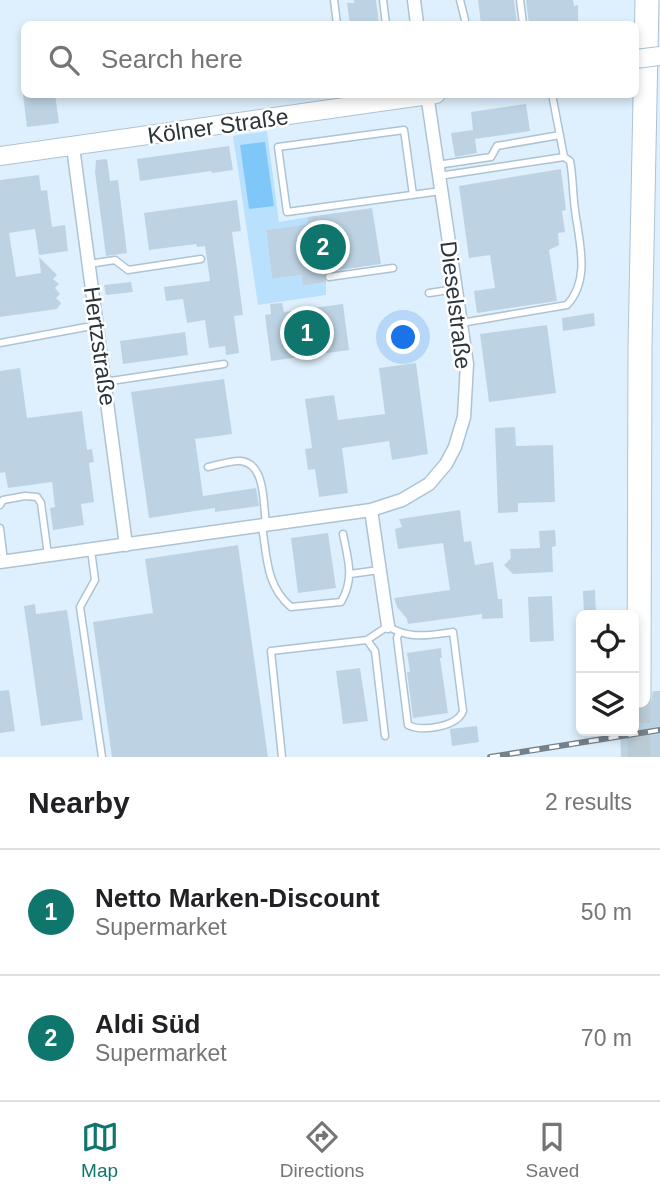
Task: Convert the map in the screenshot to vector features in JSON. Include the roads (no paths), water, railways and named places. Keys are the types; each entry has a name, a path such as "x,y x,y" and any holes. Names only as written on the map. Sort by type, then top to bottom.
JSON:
{"highway":[{"path":"639,696 640,347 647,0"}],"street":[{"path":"414,0 417,21"},
{"path":"639,59 660,56"},
{"name":"Kölner Straße","path":"0,156 409,98"},
{"name":"Dieselstraße","path":"2,562 371,510 402,500 429,484 446,464 455,447 464,417 467,364 440,191 430,98"},
{"name":"Hertzstraße","path":"73,147 126,545"},
{"path":"371,510 393,629"}],"lane":[{"path":"334,0 337,21"},
{"path":"383,0 386,21"},
{"path":"460,0 465,20"},
{"path":"520,0 523,21"},
{"path":"553,98 564,157"},
{"path":"413,195 404,130 278,147 287,212 413,195 440,191"},
{"path":"438,171 491,158 497,146 560,135"},
{"path":"438,171 564,157 570,161 571,167 581,255 580,281 574,298 567,305 461,323"},
{"path":"89,264 115,260 128,270 201,259"},
{"path":"329,277 393,268"},
{"path":"429,293 456,289"},
{"path":"0,343 97,326"},
{"path":"104,382 224,364"},
{"path":"208,467 239,461 251,464 259,474 271,581 280,597 291,607 341,602 349,588 350,574 343,534"},
{"path":"0,505 3,500 37,497 41,503 48,555"},
{"path":"0,527 2,562"},
{"path":"91,550 95,580 80,607 102,757"},
{"path":"350,574 380,570"},
{"path":"282,757 271,651 367,640 393,629 413,636 453,632 463,711 455,722 416,728 408,725 397,638 393,629"},
{"path":"367,640 375,651 385,736"}],"water":[{"path":"265,142 274,206 249,209 240,145"}],"tunnel":[{"path":"639,736 639,757"}],"railway":[{"path":"490,757 660,730"}],"place":[{"name":"Aldi Süd","path":"323,247"},
{"name":"Netto Marken-Discount","path":"307,333"}]}
